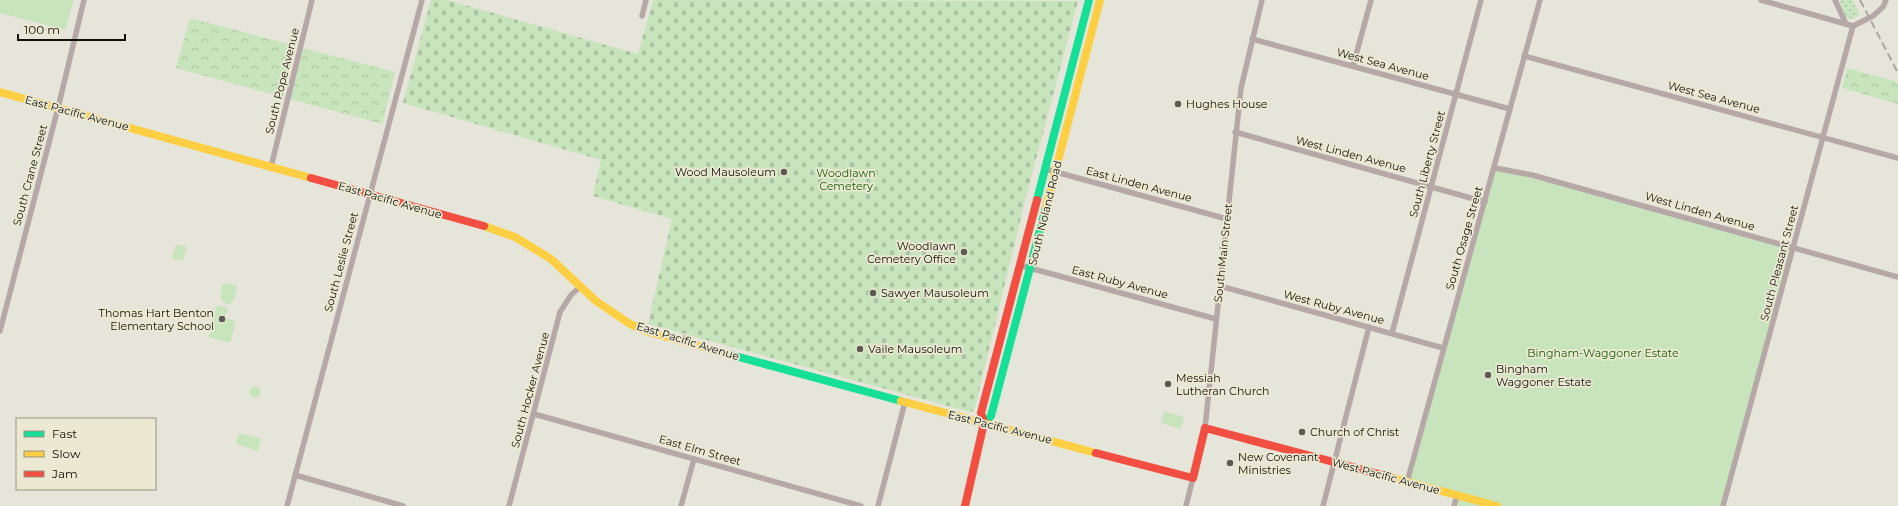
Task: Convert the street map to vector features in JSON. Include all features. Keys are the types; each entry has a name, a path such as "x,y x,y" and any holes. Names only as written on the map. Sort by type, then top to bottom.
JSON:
{"street":[{"name":"South Crane Street","path":"0,331 58,108 84,0"},
{"name":"South Pope Avenue","path":"271,167 312,0"},
{"name":"South Leslie Street","path":"287,506 422,0"},
{"path":"642,16 646,0"},
{"name":"South Noland Road","path":"965,506 984,423 981,413 1089,0"},
{"name":"South Noland Road","path":"984,423 991,416 1100,0"},
{"name":"South Main Street","path":"1186,506 1205,428 1241,88 1262,0"},
{"path":"1353,66 1371,0"},
{"name":"South Liberty Street","path":"1392,333 1481,0"},
{"name":"South Osage Street","path":"1407,482 1443,348 1495,168 1540,0"},
{"path":"1761,0 1853,26 1872,17 1883,7 1886,0"},
{"path":"1835,0 1846,24"},
{"name":"South Pleasant Street","path":"1723,506 1853,26"},
{"name":"West Sea Avenue","path":"1252,39 1510,109"},
{"name":"West Sea Avenue","path":"1524,56 1898,158"},
{"name":"East Pacific Avenue","path":"0,92 495,229 515,237 551,259 596,301 630,324 649,332 905,402 1193,478"},
{"name":"West Linden Avenue","path":"1236,132 1485,202"},
{"name":"West Linden Avenue","path":"1495,168 1532,175 1898,277"},
{"name":"East Linden Avenue","path":"1045,169 1227,219"},
{"name":"East Ruby Avenue","path":"1019,265 1216,319"},
{"name":"South Hocker Avenue","path":"509,506 560,312 571,295 581,286"},
{"name":"West Ruby Avenue","path":"1220,286 1443,348"},
{"path":"1323,506 1336,462 1335,456 1369,327"},
{"path":"878,506 905,402"},
{"name":"East Elm Street","path":"534,414 861,506"},
{"name":"West Pacific Avenue","path":"1205,428 1497,506"},
{"path":"681,506 694,459"},
{"path":"295,475 403,506"},
{"path":"1454,506 1457,495"}],"green space":[{"path":"0,0 74,0 65,30 0,13"},
{"name":"Woodlawn Cemetery","path":"431,0 447,0 638,54 653,0 1078,1 1027,193 974,411 970,412 648,324 672,219 593,196 601,160 403,103"},
{"path":"1839,0 1853,0 1860,15 1852,19 1846,18"},
{"path":"190,18 296,46 283,97 176,68"},
{"path":"303,48 395,72 382,124 290,99"},
{"path":"1847,68 1895,81 1898,86 1898,104 1842,88"},
{"name":"Bingham-Waggoner Estate","path":"1495,168 1794,247 1723,506 1454,506 1457,496 1407,482"},
{"path":"176,244 187,247 183,261 172,258"},
{"path":"227,283 237,286 234,299 228,305 221,300 222,285"},
{"path":"217,305 228,308 225,318 236,321 230,343 208,337"},
{"path":"255,386 259,388 261,392 259,396 255,398 251,396 249,392 251,388"},
{"path":"1164,411 1184,417 1181,429 1161,423"},
{"path":"239,433 261,439 258,451 236,444"}],"railway":[{"path":"1860,0 1898,73"}],"traffic: fast":[{"path":"1037,200 1089,0"},
{"path":"984,423 991,416 1046,207"},
{"path":"728,354 901,401"}],"traffic: slow":[{"path":"1046,207 1100,0"},
{"path":"0,92 311,178"},
{"path":"484,226 515,237 551,259 596,301 630,324 649,332 728,354"},
{"path":"901,401 1096,453"},
{"path":"1390,477 1497,506"}],"traffic: jam":[{"path":"311,178 484,226"},
{"path":"965,506 984,423 981,413 1037,200"},
{"path":"1096,453 1193,478 1205,428 1390,477"}],"place":[{"name":"Hughes House","path":"1178,104"},
{"name":"Wood Mausoleum","path":"784,172"},
{"name":"Woodlawn Cemetery Office","path":"964,252"},
{"name":"Sawyer Mausoleum","path":"873,293"},
{"name":"Thomas Hart Benton Elementary School","path":"222,319"},
{"name":"Vaile Mausoleum","path":"860,349"},
{"name":"Bingham Waggoner Estate","path":"1488,375"},
{"name":"Messiah Lutheran Church","path":"1168,384"},
{"name":"Church of Christ","path":"1302,432"},
{"name":"New Covenant Ministries","path":"1230,463"}]}
